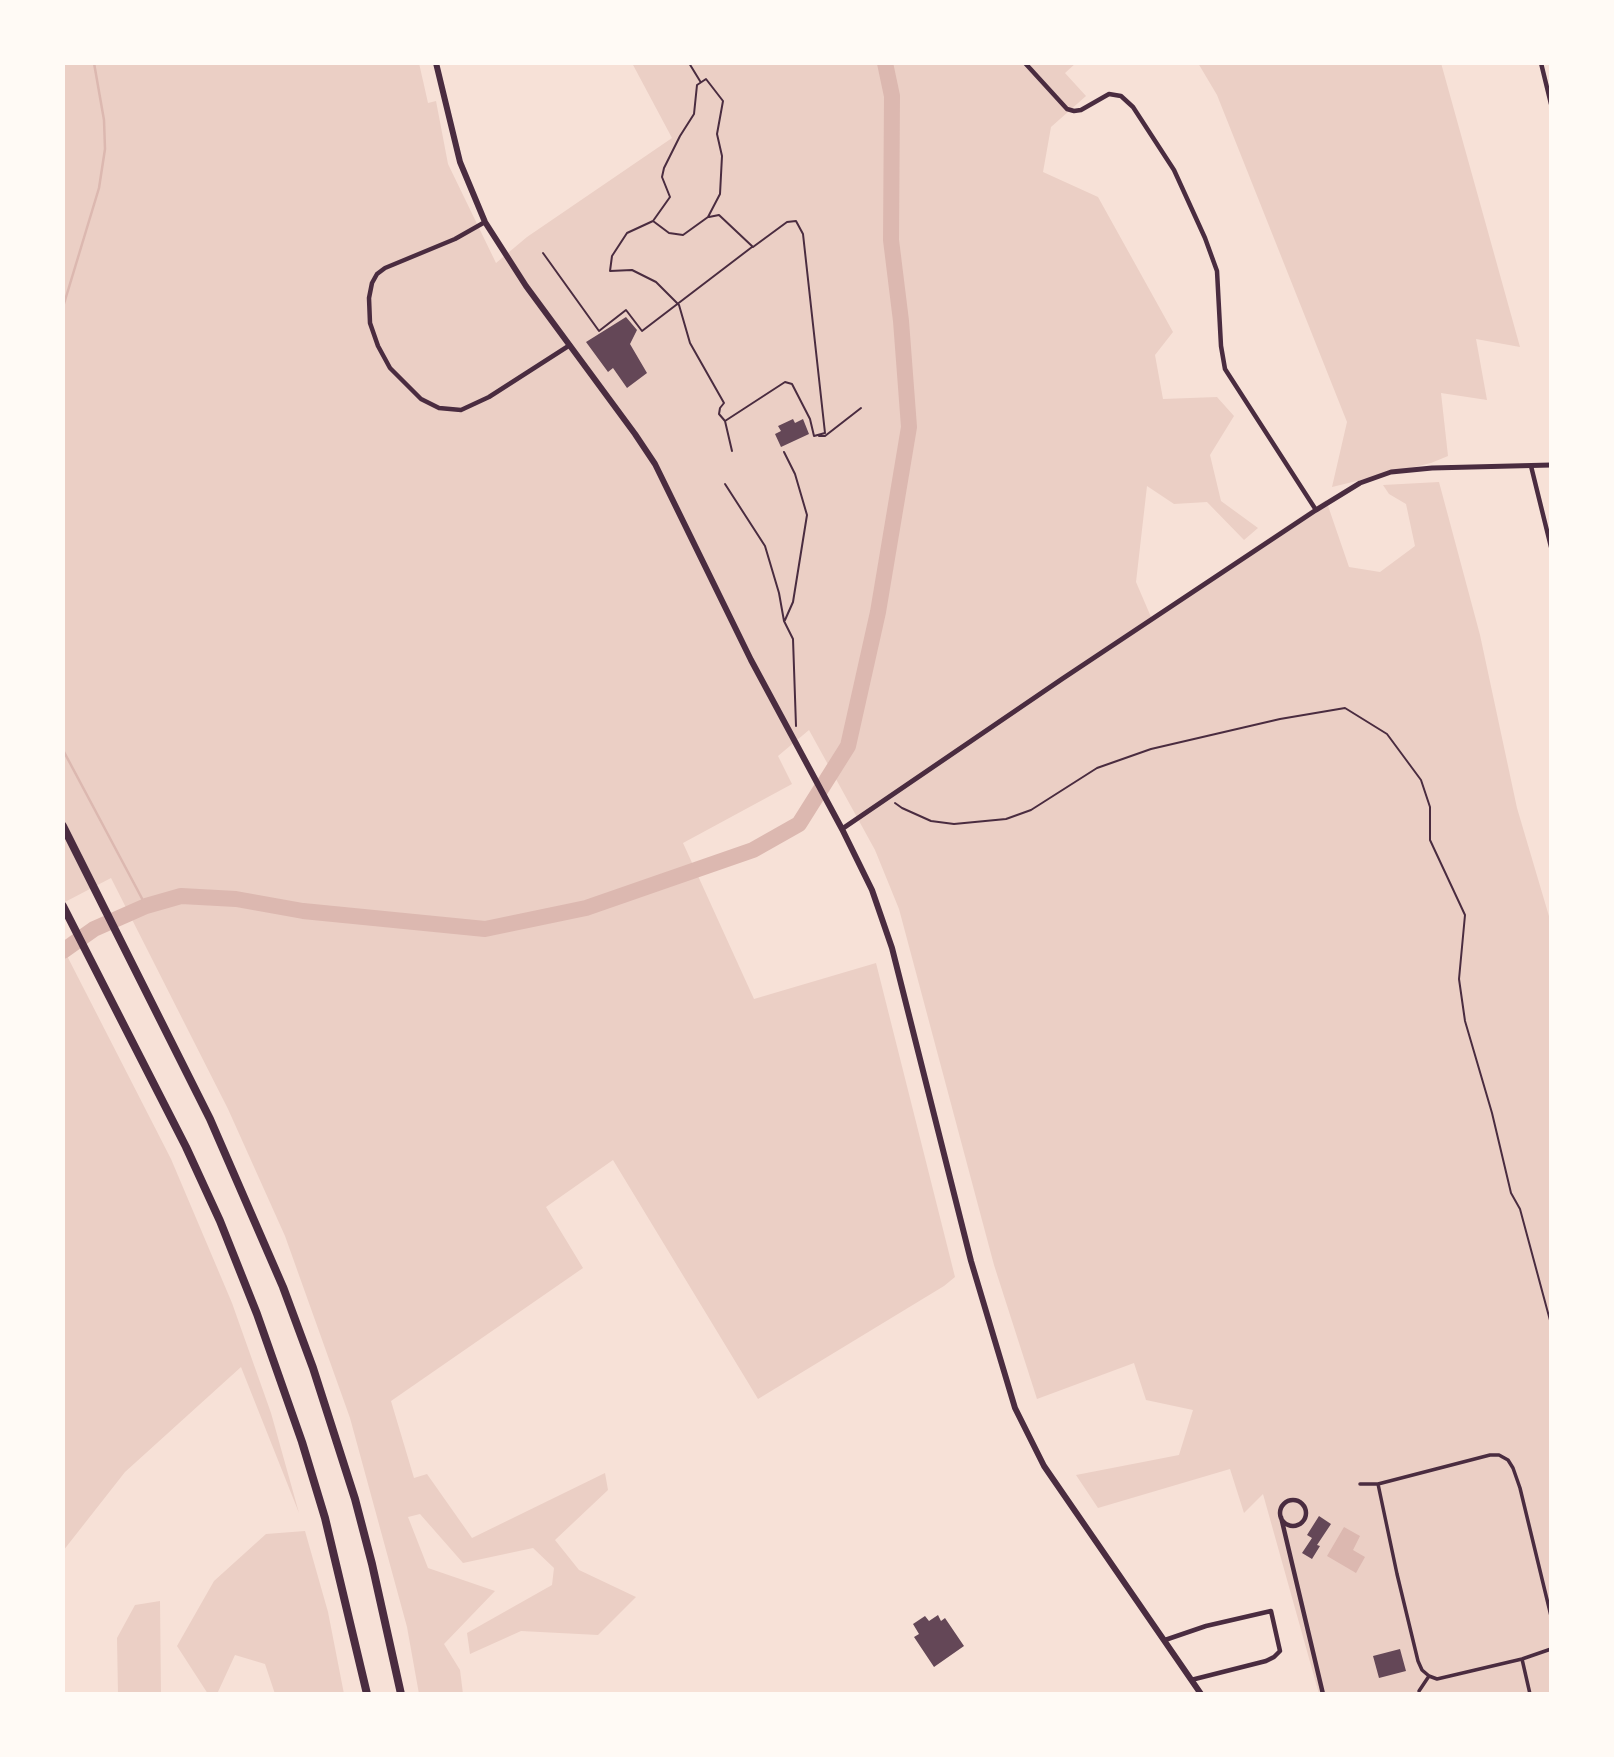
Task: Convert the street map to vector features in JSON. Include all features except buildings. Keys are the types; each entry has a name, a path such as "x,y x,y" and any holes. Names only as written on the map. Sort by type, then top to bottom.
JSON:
{"highway":[{"path":"63,826 131,958 240,1184 271,1258 309,1357 355,1499 401,1694"},
{"path":"63,906 186,1147 220,1221 257,1314 325,1518 367,1694"}],"main road":[{"path":"436,63 457,153 485,222 526,286 655,464 751,660 872,890 892,948 971,1261 1016,1408 1044,1466 1201,1694"}],"street":[{"path":"1025,63 1067,109 1081,110 1109,94 1121,96 1133,107 1174,170 1212,254 1219,286 1221,346 1225,369 1316,510"},
{"path":"1541,63 1551,104"},
{"path":"485,222 455,239 385,268 377,274 369,298 370,323 390,368 421,400 439,408 461,410 489,397 570,345"},
{"path":"842,829 948,755 1360,483 1391,472 1432,468 1551,465"},
{"path":"1531,466 1551,547"},
{"path":"1360,1484 1378,1484 1490,1455 1499,1455 1508,1460 1520,1488 1551,1616"},
{"path":"1378,1484 1418,1661 1429,1676 1437,1679 1522,1659 1551,1649"},
{"path":"1280,1517 1286,1523 1294,1525 1304,1518 1305,1510 1301,1503 1289,1501 1280,1509 1280,1517 1323,1694"},
{"path":"1165,1640 1206,1626 1271,1611 1280,1651 1275,1657 1191,1680"},
{"path":"1522,1659 1530,1694"},
{"path":"1419,1690 1429,1676"}],"path":[{"path":"689,63 701,82"},
{"path":"708,217 720,194 722,156 717,134 723,101 706,79 697,85 694,114 664,168 662,177 670,197 653,222 627,233 612,256 610,271 632,270 656,282 679,305 690,343 724,403 719,414 725,422 732,451"},
{"path":"653,222 668,233 683,235 708,217 719,215 753,247"},
{"path":"543,253 599,331 626,310 642,331 787,222 796,221 803,234 825,433 814,436"},
{"path":"725,422 785,382 792,384 810,419 814,436"},
{"path":"814,436 825,436 861,408"},
{"path":"784,452 793,470 807,515 793,602 784,621"},
{"path":"725,484 765,545 784,621 793,639 796,729"},
{"path":"895,803 931,821 954,824 1006,819 1031,810 1097,768 1151,749 1280,719 1345,708 1387,734 1421,780 1430,807 1430,840 1465,915 1460,979 1465,1021 1492,1113 1511,1193 1520,1209 1551,1324"}],"shaded area":[{"path":"63,63 419,63 428,103 436,101 448,164 496,263 527,237 672,138 632,63 1076,63 1065,73 1086,96 1051,127 1043,172 1098,197 1173,332 1155,355 1163,399 1217,397 1234,416 1210,455 1221,501 1258,528 1244,540 1207,502 1174,504 1147,486 1136,582 1151,617 1326,500 1349,567 1380,572 1415,546 1406,504 1389,494 1383,485 1439,482 1480,635 1517,808 1551,923 1551,1694 1319,1694 1263,1494 1244,1513 1230,1469 1098,1508 1076,1475 1179,1455 1193,1410 1146,1400 1134,1363 1037,1399 994,1265 899,909 875,850 809,730 778,756 792,784 683,843 754,999 876,963 955,1277 758,1399 613,1160 546,1207 583,1268 391,1401 414,1478 427,1474 472,1538 605,1473 608,1490 555,1540 579,1570 636,1597 598,1635 521,1631 470,1654 467,1633 552,1585 554,1568 533,1548 463,1563 420,1514 408,1517 428,1568 495,1591 444,1644 460,1670 463,1694 419,1694 407,1627 350,1418 285,1236 228,1109 111,878 63,903"},
{"path":"1198,63 1441,63 1520,347 1476,339 1487,400 1441,393 1448,456 1431,463 1332,487 1347,422 1217,95"},
{"path":"63,948 171,1159 232,1303 271,1413 299,1513 241,1367 125,1472 63,1551"},
{"path":"1344,1527 1360,1536 1353,1550 1365,1557 1356,1573 1327,1556"},
{"path":"305,1531 328,1612 344,1694 275,1694 265,1664 235,1655 217,1694 208,1694 177,1646 214,1581 266,1534"},
{"path":"160,1601 161,1694 118,1694 117,1638 135,1605"}],"waterway":[{"path":"63,307 99,188 105,149 104,120 94,63"},
{"path":"63,951 94,929 146,906 181,896 236,899 303,911 485,929 586,908 753,850 799,824 848,746 878,612 909,427 901,321 891,240 892,96 885,63"},
{"path":"63,750 146,906"}]}
